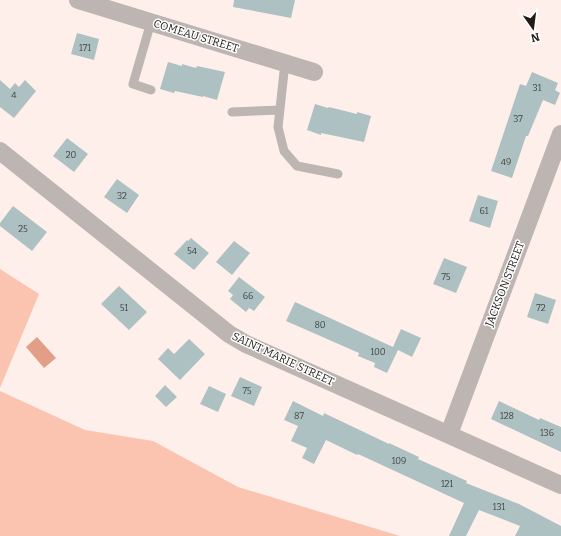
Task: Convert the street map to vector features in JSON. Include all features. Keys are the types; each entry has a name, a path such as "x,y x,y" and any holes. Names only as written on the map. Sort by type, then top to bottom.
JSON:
{"street":[{"name":"COMEAU STREET","path":"78,0 314,72"},
{"name":"JACKSON STREET","path":"448,434 561,134"},
{"name":"SAINT MARIE STREET","path":"0,151 229,334 246,344 561,485"}],"lane":[{"path":"151,22 133,84 151,90"},
{"path":"285,63 278,127 284,151 297,166 338,174"},
{"path":"232,112 280,110"}],"shaded area":[{"path":"0,269 39,294 0,388"},
{"path":"37,337 56,358 44,368 26,347"},
{"path":"0,391 85,430 153,441 238,487 400,536 0,536"}],"building":[{"path":"234,0 295,0 291,18 233,7"},
{"path":"77,33 99,39 94,60 71,54"},
{"path":"168,62 182,66 182,64 196,68 197,66 225,72 217,100 175,91 174,93 160,89"},
{"path":"532,72 558,83 555,90 560,93 555,105 543,100 528,136 526,136 512,178 491,171 520,84 526,86"},
{"path":"0,80 10,89 15,83 19,87 25,80 36,91 14,118 0,107"},
{"path":"315,104 371,116 364,142 321,133 321,135 307,130"},
{"path":"67,138 88,154 74,172 53,156"},
{"path":"117,179 139,195 127,213 104,197"},
{"path":"478,195 498,201 490,228 469,221"},
{"path":"13,206 47,232 32,251 0,226 0,223"},
{"path":"191,238 209,253 194,270 174,254 187,240 188,241"},
{"path":"234,241 250,253 232,275 216,262"},
{"path":"444,258 467,267 456,293 433,284"},
{"path":"239,277 265,297 254,311 249,308 246,312 230,299 233,295 228,291"},
{"path":"119,286 147,312 129,330 101,304"},
{"path":"535,293 556,300 548,324 527,317"},
{"path":"295,302 393,347 401,329 421,338 412,357 398,350 387,373 374,367 375,363 358,356 359,353 286,321"},
{"path":"189,339 205,354 180,380 158,359 168,348 174,354"},
{"path":"240,377 262,387 254,406 231,396"},
{"path":"165,385 177,397 166,407 155,396"},
{"path":"209,386 226,394 218,412 200,404"},
{"path":"293,401 323,416 324,413 419,457 418,459 467,481 466,483 519,504 561,526 561,536 515,536 520,526 479,510 466,536 449,536 464,503 326,440 314,464 302,458 307,448 291,441 298,426 284,420"},
{"path":"499,401 539,420 540,418 561,427 561,452 491,419"}]}
